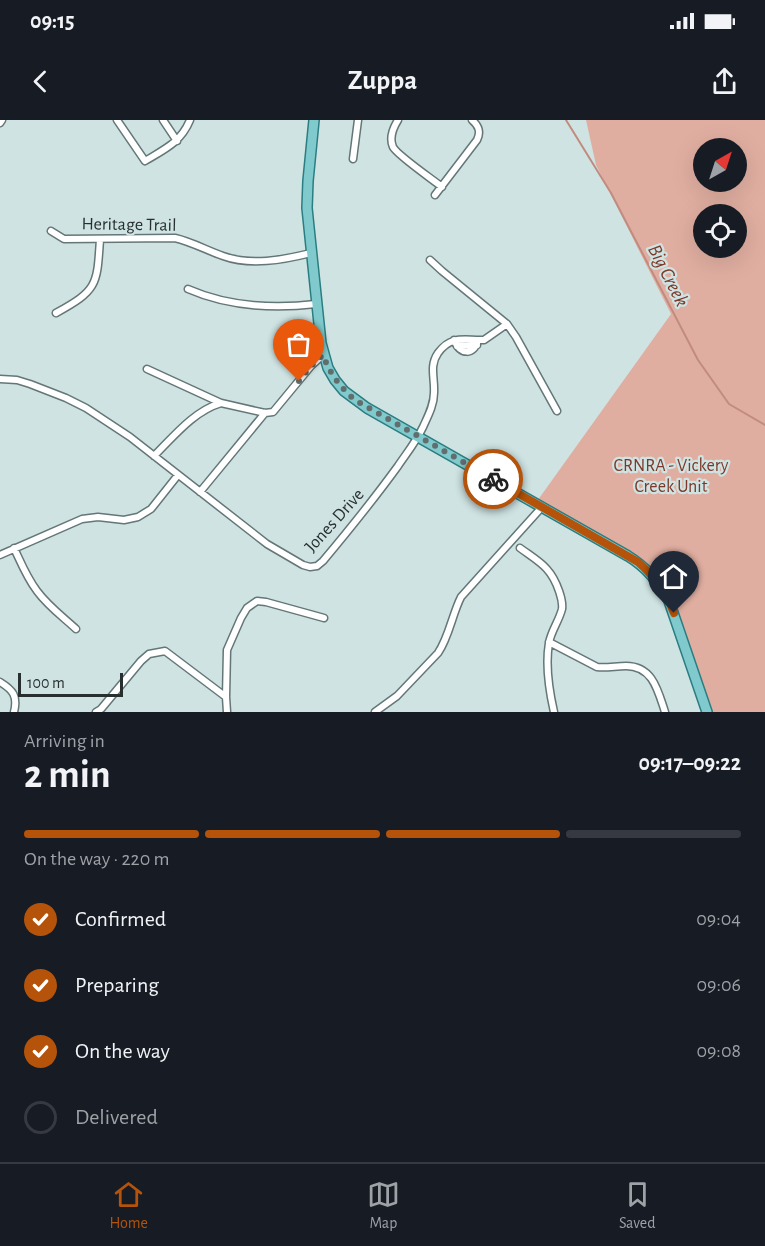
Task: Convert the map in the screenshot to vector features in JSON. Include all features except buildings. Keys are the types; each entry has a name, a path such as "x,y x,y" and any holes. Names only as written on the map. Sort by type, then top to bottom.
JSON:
{"main road":[{"path":"314,120 307,221 323,355 335,380 355,400 643,566 663,589 671,607 707,712"}],"street":[{"path":"117,120 145,161 177,141 185,132 190,120"},
{"path":"163,120 177,141"},
{"path":"353,159 358,120"},
{"path":"398,120 392,136 394,150 442,187"},
{"path":"435,195 479,136 478,126 472,120"},
{"name":"Heritage Trail","path":"51,231 64,239 175,238 239,260 274,260 310,253"},
{"path":"56,313 77,302 88,293 94,284 98,271 100,239"},
{"path":"430,260 507,324 557,411"},
{"path":"188,289 207,297 253,305 289,307 316,304"},
{"path":"455,343 460,350 467,352 474,350 478,343 507,324"},
{"path":"418,437 432,405 433,365 437,354 444,346 468,338 478,343"},
{"path":"147,369 221,403 262,413 273,412 323,355"},
{"path":"0,379 17,380 30,384 75,403 111,424 198,490 262,413"},
{"path":"154,456 196,416 209,407 221,403"},
{"name":"Jones Drive","path":"198,490 267,544 303,565 317,566 372,502 418,437"},
{"path":"0,555 82,519 98,517 124,520 138,517 150,508 178,475"},
{"path":"375,712 397,696 438,654 461,597 542,507"},
{"path":"14,548 25,573 37,591 76,629"},
{"path":"520,548 549,569 562,600 562,607 549,642 549,687 554,712"},
{"path":"227,712 226,650 247,608 256,601 266,602 324,618"},
{"path":"549,642 597,667 632,666 642,670 655,682 665,712"},
{"path":"96,712 141,661 149,654 165,651 226,697"},
{"path":"0,682 10,688 15,695 15,712"}],"green space":[{"name":"CRNRA - Vickery Creek Unit","path":"586,120 765,120 765,712 705,712 666,592 638,564 535,504 671,314 596,165"}],"waterway":[{"name":"Big Creek","path":"566,120 611,193 698,360 729,404 765,425"}],"way so far":[{"path":"299,381 323,355 335,380 355,400 493,479"}],"route":[{"path":"493,479 638,562 656,579 674,613"}]}
